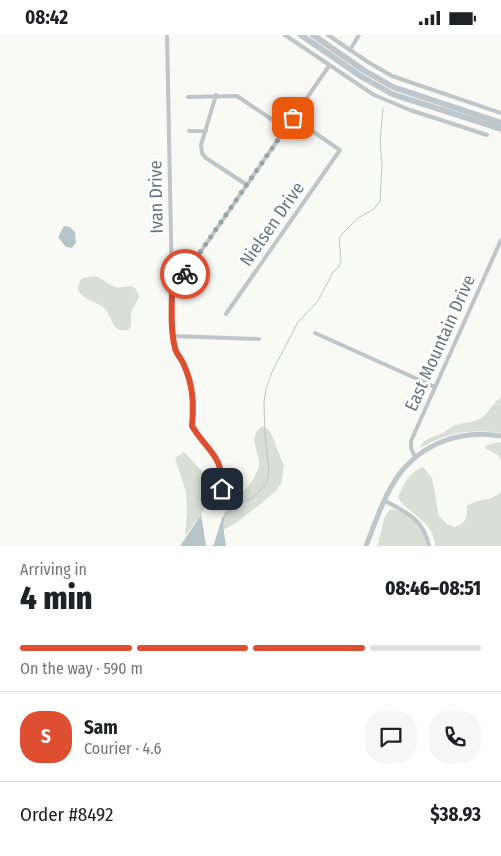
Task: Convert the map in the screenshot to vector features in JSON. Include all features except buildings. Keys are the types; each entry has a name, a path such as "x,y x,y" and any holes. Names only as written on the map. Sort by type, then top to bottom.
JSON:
{"highway":[{"path":"302,35 380,88 406,99 501,124"},
{"path":"313,35 384,83 501,129"}],"main road":[{"path":"366,546 398,476 415,457 439,442 453,437 474,434 501,436"}],"street":[{"name":"Ivan Drive","path":"167,35 173,336 176,351 191,383 194,405 192,426 219,463 223,473 221,495"},
{"path":"285,35 374,95 410,110 487,135"},
{"path":"328,35 392,76 501,113"},
{"path":"350,50 360,35"},
{"path":"172,285 177,286 329,66"},
{"path":"216,95 201,145 204,156 247,185"},
{"path":"188,97 234,95 240,97 286,129"},
{"path":"465,128 472,104"},
{"name":"Nielsen Drive","path":"226,314 340,150 293,118"},
{"path":"189,131 206,131"},
{"name":"East Mountain Drive","path":"415,457 411,448 411,441 499,250 501,240"},
{"path":"315,333 435,387"},
{"path":"173,336 258,339"},
{"path":"385,501 410,514 419,522 424,529 429,546"}],"shaded area":[{"path":"64,226 70,227 75,232 76,243 72,248 66,247 58,237"},
{"path":"95,276 113,286 132,286 137,291 139,297 131,312 131,326 128,330 115,327 104,308 80,294 78,290 82,278"},
{"path":"501,398 501,433 480,431 459,433 449,435 420,448 426,440 458,424 480,419"},
{"path":"263,426 270,431 284,466 281,483 276,491 258,506 236,523 223,530 223,519 229,504 252,482 258,469 259,463 254,438 258,430"},
{"path":"501,442 501,460 498,455 485,448 487,445"},
{"path":"184,452 208,478 211,486 210,497 201,515 185,536 186,492 175,458"},
{"path":"423,467 432,478 439,516 447,524 455,527 466,519 467,506 492,498 501,492 501,546 435,546 430,529 398,497 411,475"},
{"path":"390,509 409,516 414,521 423,533 427,546 377,546 385,517"},
{"path":"201,515 206,546 180,546"},
{"path":"225,515 223,525 226,546 212,546 222,518"}],"waterway":[{"path":"225,515 241,503 254,497 267,482 269,471 264,402 272,372 298,322 318,301 333,272 339,267 341,259 339,239 342,234 358,218 374,209 380,201 382,164 380,142 383,108"}],"way so far":[{"path":"185,274 293,118"}],"route":[{"path":"185,274 177,286 172,285 173,336 176,351 191,383 194,405 192,426 219,463 223,473 222,489"}]}
